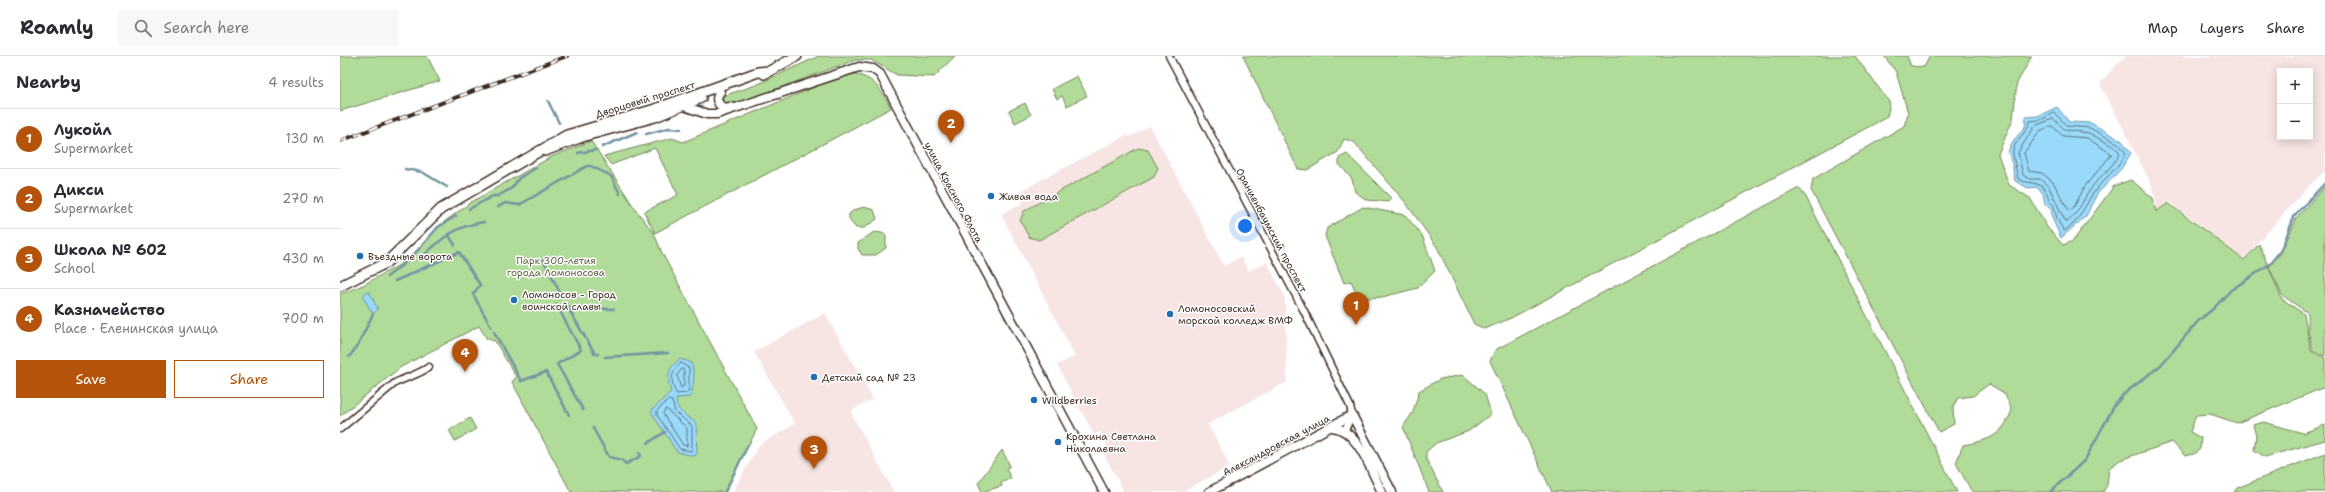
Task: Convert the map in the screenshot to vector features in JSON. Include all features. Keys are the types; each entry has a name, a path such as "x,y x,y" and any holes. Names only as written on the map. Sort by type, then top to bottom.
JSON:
{"main road":[{"name":"Дворцовый проспект","path":"340,286 386,263 441,209 532,156 585,136 683,107 758,78 797,56"},
{"name":"улица Красного Флота","path":"683,107 717,114 859,67 873,69 880,74 1104,492"},
{"name":"Дворцовый проспект","path":"683,107 694,95 758,72 768,71"},
{"path":"720,92 717,101 723,108 744,106"},
{"path":"683,107 694,95"},
{"name":"Александровская улица","path":"1208,492 1352,415"},
{"name":"Ораниенбаумский проспект","path":"1352,415 1392,492"},
{"path":"1332,427 1345,430 1354,439 1382,492"}],"street":[{"name":"Ораниенбаумский проспект","path":"1169,56 1304,311 1350,406 1352,415"},
{"path":"340,429 395,383 403,378 418,375 429,367"},
{"path":"1345,430 1352,415"}],"shaded area":[{"path":"2125,56 2325,56 2325,171 2311,184 2243,259 2168,201 2158,211 2151,184 2100,83"},
{"name":"Ломоносовский морской колледж ВМФ","path":"1150,126 1224,266 1241,257 1249,271 1267,262 1285,297 1287,382 1208,424 1230,466 1182,492 1124,492 1101,449 1107,445 1100,432 1094,435 1057,365 1075,356 1001,214 1023,203 1018,192 1127,135 1129,137"},
{"path":"825,313 873,399 852,410 853,417 894,492 733,492 759,445 795,424 754,352"}],"green space":[{"path":"340,56 427,56 440,81 340,111"},
{"path":"819,56 955,56 934,77 897,75 871,60 855,60 749,99 725,104 721,100 723,96 756,85"},
{"path":"1243,56 1855,56 1890,103 1887,117 1511,318 1485,329 1474,324 1437,247 1406,203 1354,142 1344,139 1338,152 1307,170 1298,169"},
{"path":"1884,56 1907,56 1911,66 1924,67 1930,56 2032,56 2017,83 2013,119 1998,154 2009,185 2030,198 2047,227 2063,245 2073,241 2114,186 2131,180 2153,198 2156,212 2168,203 2244,260 2259,244 2282,299 2304,314 2311,351 2325,358 2325,387 2237,423 2210,414 2196,415 2190,432 2201,438 2200,449 2194,454 2185,456 2172,442 2120,460 2109,468 2107,485 2103,492 1972,492 1956,463 1963,445 1994,436 2004,426 2012,410 2004,393 1989,384 1973,396 1958,398 1953,407 1954,424 1939,432 1811,190 1813,179 1904,126 1908,113 1896,72"},
{"path":"855,74 873,82 881,91 891,108 655,233 644,212 678,195 655,148 611,165 604,156 672,138 683,142 841,76"},
{"path":"1077,76 1087,96 1067,106 1062,96 1057,99 1052,89"},
{"path":"1025,103 1031,115 1015,123 1009,111"},
{"name":"Парк 300-летия города Ломоносова","path":"591,141 636,210 654,233 662,253 757,429 724,492 571,492 512,382 516,377 495,341 487,339 479,326 401,367 340,416 340,294 363,285 399,265 416,251 440,225 471,202 551,157"},
{"path":"1138,148 1148,150 1158,168 1154,177 1039,240 1029,237 1020,221 1024,211"},
{"path":"1347,154 1391,198 1389,202 1367,200 1355,192 1352,179 1339,164 1339,158"},
{"path":"2325,186 2325,356 2313,351 2308,331 2308,313 2282,295 2269,267 2281,253 2297,217"},
{"path":"1799,188 1806,197 1957,492 1552,492 1490,361 1495,350"},
{"path":"864,207 874,210 877,219 864,228 856,228 849,220 849,214 854,210"},
{"path":"1363,207 1405,215 1422,235 1435,271 1418,288 1382,297 1359,299 1351,281 1344,283 1325,236 1327,228"},
{"path":"874,232 886,235 886,248 876,255 862,255 858,249 858,243"},
{"path":"1463,375 1485,394 1491,414 1469,431 1436,443 1426,452 1426,459 1443,492 1429,492 1403,427 1413,412 1419,391 1440,379"},
{"path":"470,418 476,429 455,441 449,430"},
{"path":"2264,422 2303,433 2325,425 2325,440 2265,457 2254,450 2256,436 2253,425"},
{"path":"1002,450 1010,466 1006,469 1011,478 1001,483 1002,486 982,492 978,483"},
{"path":"2325,453 2325,492 2234,492 2237,488"}],"water":[{"path":"2057,107 2069,122 2091,123 2122,141 2131,153 2121,169 2097,194 2086,216 2061,238 2053,220 2051,208 2045,205 2043,193 2036,187 2028,188 2015,181 2008,152 2013,141 2025,127 2026,117 2038,116"},
{"path":"366,292 369,292 378,309 373,314 363,297"},
{"path":"680,359 690,362 694,374 693,389 690,397 677,398 676,402 679,409 696,423 697,453 695,456 677,452 652,413 652,410 671,392 669,382 670,369"}],"waterway":[{"path":"548,101 559,123"},
{"path":"646,134 669,128 681,129"},
{"path":"602,147 637,132"},
{"path":"578,153 595,150"},
{"path":"498,207 505,203 519,205 587,166 591,166 611,176 620,194"},
{"path":"469,209 512,188 519,178 536,168"},
{"path":"405,169 422,172 447,187"},
{"path":"2050,492 2085,460 2114,406 2124,394 2161,365 2199,320 2213,309 2231,290 2270,264 2281,250 2295,215 2325,183"},
{"path":"387,277 411,258 438,227 456,216"},
{"path":"419,260 448,235 464,227 484,222"},
{"path":"448,234 455,245"},
{"path":"395,281 459,252 480,285 473,294 491,327"},
{"path":"543,259 559,291"},
{"path":"556,304 581,350 557,364 583,410"},
{"path":"568,308 595,354 598,354"},
{"path":"569,308 614,309"},
{"path":"349,357 358,345 373,314"},
{"path":"494,332 521,381 546,372 569,415"},
{"path":"605,357 668,353"},
{"path":"593,428 609,457 622,460 626,464 641,456 639,452"},
{"path":"648,443 665,432"},
{"path":"725,492 748,445"}],"railway":[{"path":"340,141 567,56"}],"place":[{"name":"Дикси","path":"951,143"},
{"name":"Живая вода","path":"991,196"},
{"name":"Въездные ворота","path":"360,256"},
{"name":"Ломоносов - Город воинской славы","path":"514,300"},
{"name":"Ломоносовский морской колледж ВМФ","path":"1170,314"},
{"name":"Лукойл","path":"1356,325"},
{"name":"Казначейство","path":"465,372"},
{"name":"Детский сад № 23","path":"814,377"},
{"name":"Wildberries","path":"1034,400"},
{"name":"Крохина Светлана Николаевна","path":"1058,442"},
{"name":"Школа № 602","path":"814,469"}]}
